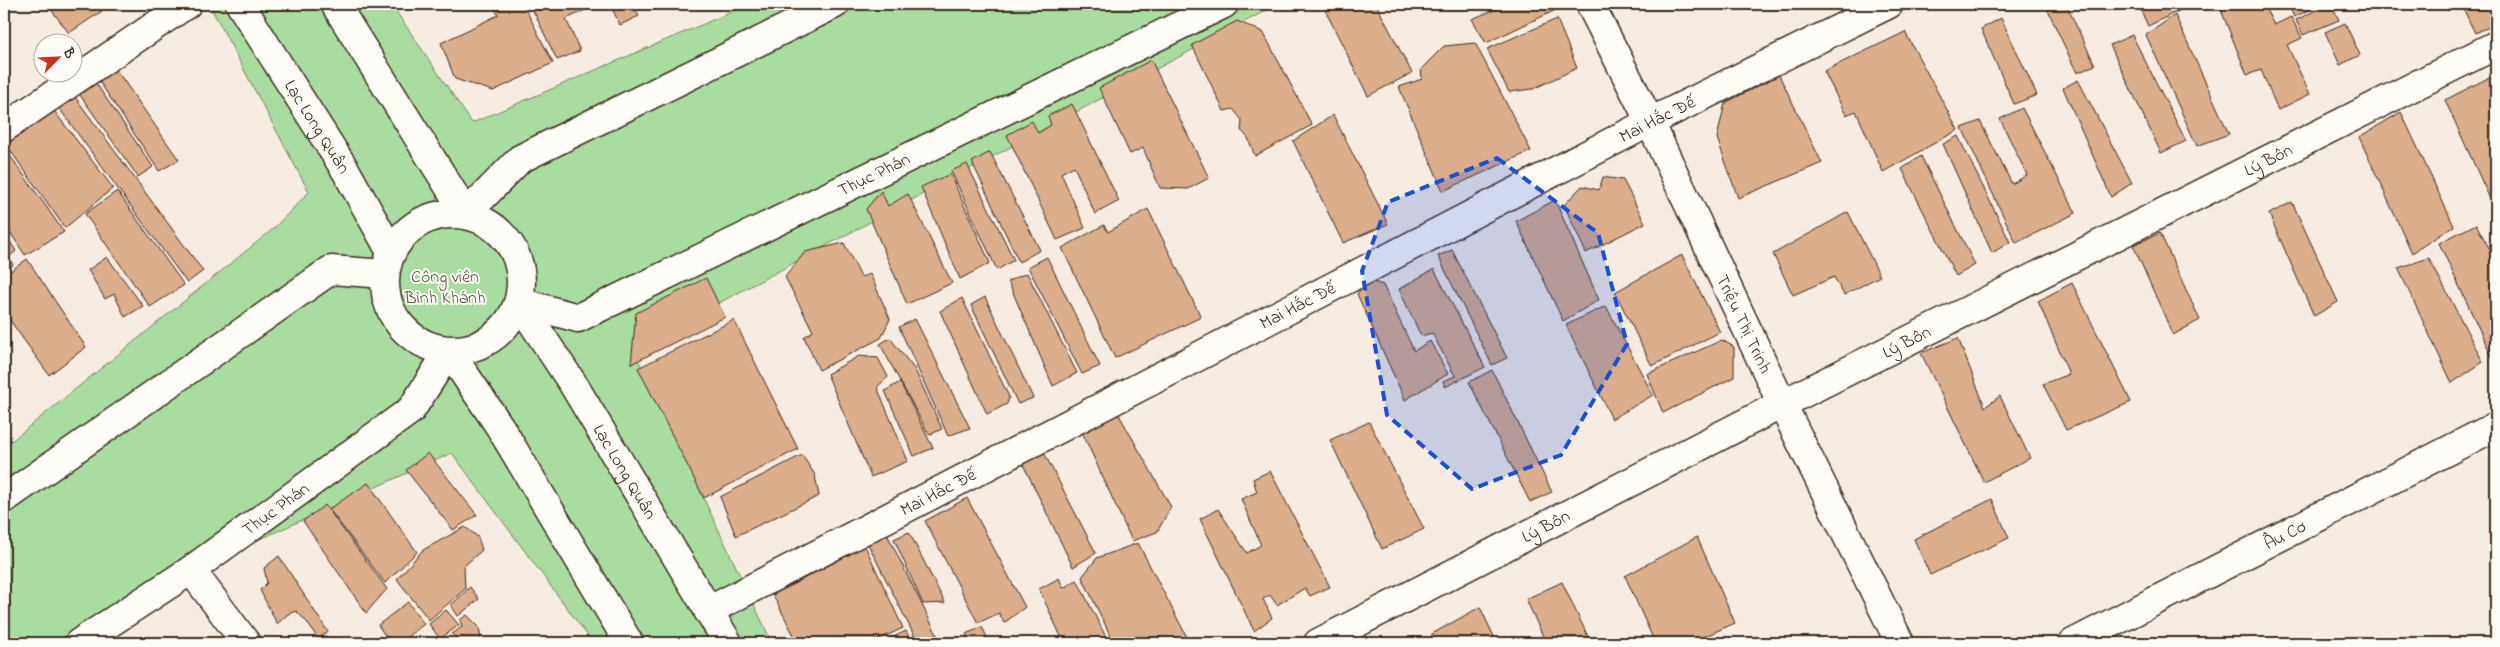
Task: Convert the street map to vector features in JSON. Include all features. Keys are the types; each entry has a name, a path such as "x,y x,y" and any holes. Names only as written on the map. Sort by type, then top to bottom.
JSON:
{"street":[{"path":"4,128 187,4"},
{"name":"Lạc Long Quân","path":"240,4 346,170 388,263"},
{"path":"335,4 466,214"},
{"path":"466,214 520,159 835,4"},
{"name":"Thục Phán","path":"520,302 578,318 1224,4"},
{"name":"Triệu Thị Trinh","path":"1590,4 1650,122 1782,404 1900,643"},
{"name":"Mai Hắc Đế","path":"708,611 1650,122 1889,4"},
{"name":"Lý Bôn","path":"1318,643 1782,404 2496,45"},
{"path":"442,214 466,214 488,223 506,238 517,258 522,281 520,302 508,324 492,339 472,349 449,351 428,346 408,334 394,317 386,296 388,263 404,234 422,220 442,214"},
{"path":"4,499 331,270 388,263"},
{"name":"Lạc Long Quân","path":"520,302 573,384 728,643"},
{"path":"449,351 500,426 630,643"},
{"name":"Thục Phán","path":"79,643 191,570 411,410 449,351"},
{"name":"Âu Cơ","path":"2073,643 2496,426"},
{"path":"191,570 246,643"}],"highlighted area":[{"path":"1497,158 1598,233 1627,344 1561,455 1472,489 1387,415 1362,271 1388,202"}],"green space":[{"name":"Công viên Bình Khánh","path":"209,4 391,4 472,123 750,4 1278,4 633,349 772,643 593,643 452,453 191,570 79,643 4,643 4,447 272,230 309,192"}],"building":[{"path":"47,4 98,4 102,11 68,32"},
{"path":"493,4 523,4 553,63 493,91 455,79 441,43 498,15"},
{"path":"530,4 598,4 566,19 580,51 557,60"},
{"path":"610,4 632,4 639,16 620,25"},
{"path":"1322,4 1376,4 1412,73 1368,96"},
{"path":"1508,4 1560,4 1562,7 1486,43 1472,19"},
{"path":"2045,4 2066,4 2095,65 2077,73"},
{"path":"2138,4 2193,4 2148,26"},
{"path":"2263,4 2274,25 2291,17 2302,38 2287,45 2310,94 2278,110 2261,70 2247,75 2219,5"},
{"path":"2288,4 2322,4 2294,17"},
{"path":"2331,4 2339,20 2303,35 2296,20"},
{"path":"2461,4 2496,4 2496,24 2475,33"},
{"path":"2175,15 2229,134 2197,146 2146,35"},
{"path":"2001,18 2037,95 2014,104 1981,29"},
{"path":"1557,19 1577,68 1533,89 1509,92 1487,49"},
{"path":"1237,21 1263,32 1312,125 1255,156 1248,138 1241,130 1242,120 1233,109 1224,111 1192,45"},
{"path":"2345,23 2360,55 2340,65 2325,32"},
{"path":"1905,32 1958,130 1883,172 1856,111 1846,115 1824,71"},
{"path":"2132,35 2186,141 2161,153 2110,45"},
{"path":"1475,43 1531,151 1443,191 1399,87 1422,79 1421,69 1444,46"},
{"path":"1151,60 1209,178 1188,189 1160,188 1143,148 1130,154 1099,88"},
{"path":"115,68 179,160 159,171 97,78"},
{"path":"2496,74 2496,209 2495,210 2445,100"},
{"path":"1779,75 1822,163 1738,198 1717,138 1725,103"},
{"path":"2078,80 2132,183 2111,197 2063,88"},
{"path":"95,82 153,167 138,177 78,92"},
{"path":"75,97 203,271 187,283 59,108"},
{"path":"1072,104 1119,201 1095,214 1074,166 1061,173 1085,228 1057,240 1007,135 1032,121 1038,133 1051,125 1048,116"},
{"path":"51,107 113,188 65,228 5,143"},
{"path":"2022,108 2076,213 2016,243 1962,128 1980,121 2012,184 2027,175 2000,119"},
{"path":"2401,112 2454,226 2412,253 2359,137"},
{"path":"1333,115 1388,224 1343,243 1293,141"},
{"path":"1958,136 2010,242 1992,253 1943,144"},
{"path":"4,147 64,232 25,255 4,223"},
{"path":"990,152 1040,250 1019,262 972,162"},
{"path":"1921,156 1975,265 1956,276 1902,169"},
{"path":"967,164 1014,260 997,270 951,171"},
{"path":"950,174 990,263 960,279 921,187"},
{"path":"1603,177 1623,180 1645,223 1586,253 1564,205 1582,186 1599,190"},
{"path":"117,191 184,285 150,307 85,214"},
{"path":"881,191 888,206 908,194 952,283 907,304 866,209"},
{"path":"1555,200 1599,300 1563,321 1516,221"},
{"path":"2292,202 2338,302 2314,316 2269,214"},
{"path":"1148,209 1201,317 1115,358 1062,248 1104,225 1108,232"},
{"path":"1848,212 1880,276 1844,295 1834,277 1793,295 1773,254"},
{"path":"2476,224 2496,261 2495,363 2439,243"},
{"path":"4,232 16,251 9,257 13,265 4,272"},
{"path":"2160,233 2200,320 2173,335 2133,245"},
{"path":"844,243 861,277 870,274 890,319 881,338 819,370 804,337 813,331 785,277 805,252"},
{"path":"1452,250 1507,358 1492,365 1438,256"},
{"path":"1682,255 1720,332 1652,366 1615,292"},
{"path":"107,257 143,306 125,317 114,294 105,299 88,270"},
{"path":"1047,257 1100,366 1082,374 1028,267"},
{"path":"2429,258 2483,362 2452,383 2398,268"},
{"path":"27,259 86,347 49,375 4,312 4,276"},
{"path":"1434,269 1485,367 1445,387 1443,381 1455,376 1432,333 1421,336 1399,289"},
{"path":"1027,273 1077,373 1053,386 1008,281"},
{"path":"706,278 725,317 631,364 636,313"},
{"path":"1367,280 1383,285 1414,351 1430,341 1448,374 1405,400 1357,294"},
{"path":"2072,283 2131,402 2066,430 2043,384 2069,374 2038,301"},
{"path":"985,297 1033,398 1018,404 971,305"},
{"path":"962,298 1009,397 1007,404 987,414 940,311"},
{"path":"1606,306 1653,395 1612,419 1566,325"},
{"path":"915,319 970,428 948,436 899,327"},
{"path":"734,320 798,449 704,498 638,368"},
{"path":"890,338 915,370 942,429 929,435 880,344"},
{"path":"1958,338 1985,407 2000,396 2030,458 1984,482 1921,353"},
{"path":"1722,340 1734,347 1734,377 1663,413 1647,374"},
{"path":"859,356 878,358 888,377 877,387 908,461 871,477 827,374"},
{"path":"1492,370 1552,492 1530,502 1469,382"},
{"path":"900,382 933,448 914,456 885,391"},
{"path":"1118,413 1171,507 1157,532 1132,541 1082,432"},
{"path":"1369,422 1424,529 1382,549 1330,440"},
{"path":"1041,447 1096,553 1073,567 1020,458"},
{"path":"428,453 477,515 453,530 406,470"},
{"path":"802,455 815,475 819,496 736,536 720,497"},
{"path":"1270,471 1330,587 1310,596 1305,588 1277,605 1270,595 1263,599 1272,618 1254,631 1200,519 1218,509 1247,553 1261,545 1241,499 1257,492 1253,479"},
{"path":"368,483 417,552 385,583 329,509"},
{"path":"967,498 1025,607 1004,623 999,613 978,623 925,521"},
{"path":"1992,499 2009,538 1930,575 1914,539"},
{"path":"325,505 387,589 366,613 303,521"},
{"path":"465,527 478,537 482,550 464,566 465,589 429,620 397,579 423,550"},
{"path":"886,532 941,643 918,643 867,542"},
{"path":"909,532 945,603 923,604 894,539"},
{"path":"1697,537 1735,623 1690,643 1655,643 1625,576"},
{"path":"1138,543 1190,643 1114,643 1082,577 1097,558"},
{"path":"865,546 903,628 871,643 798,643 773,595"},
{"path":"279,556 328,632 318,639 307,622 296,611 288,614 277,624 260,590 267,583 264,568"},
{"path":"1059,578 1063,588 1077,580 1109,643 1064,643 1039,589"},
{"path":"1562,582 1591,643 1546,643 1526,599"},
{"path":"470,587 479,599 458,616 451,605"},
{"path":"408,602 424,624 399,643 390,643 378,625"},
{"path":"1480,607 1497,643 1431,643 1432,634"},
{"path":"446,610 459,625 440,639 429,624"},
{"path":"467,615 479,627 481,639 476,643 460,643 452,634 462,627 460,620"},
{"path":"982,627 990,643 970,643 966,634"},
{"path":"906,631 912,643 881,643"}]}
